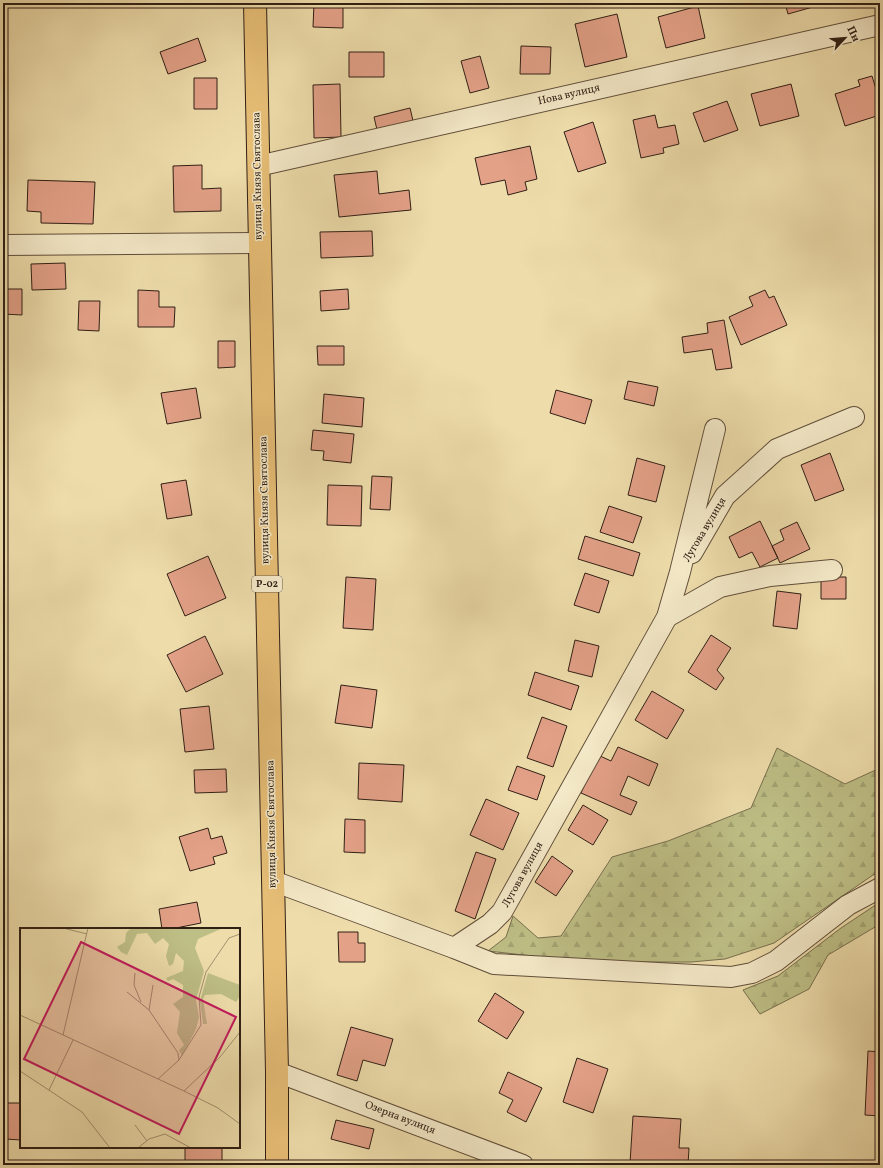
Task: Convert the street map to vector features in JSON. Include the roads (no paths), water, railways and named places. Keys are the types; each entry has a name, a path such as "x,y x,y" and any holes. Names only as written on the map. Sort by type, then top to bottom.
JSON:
{"main road":[{"name":"вулиця Князя Святослава","path":"255,3 278,1072 277,1165"}],"street":[{"name":"Нова вулиця","path":"258,166 880,25"},
{"path":"3,246 259,243"},
{"name":"Лугова вулиця","path":"680,572 725,496 777,449 854,417"},
{"name":"Лугова вулиця","path":"454,948 490,924 502,912 667,617 680,572 715,429"},
{"path":"667,617 720,587 770,576 832,570"},
{"path":"273,881 494,964 731,977 752,973 776,961 848,905 880,888"},
{"name":"Озерна вулиця","path":"278,1072 523,1165"}]}
